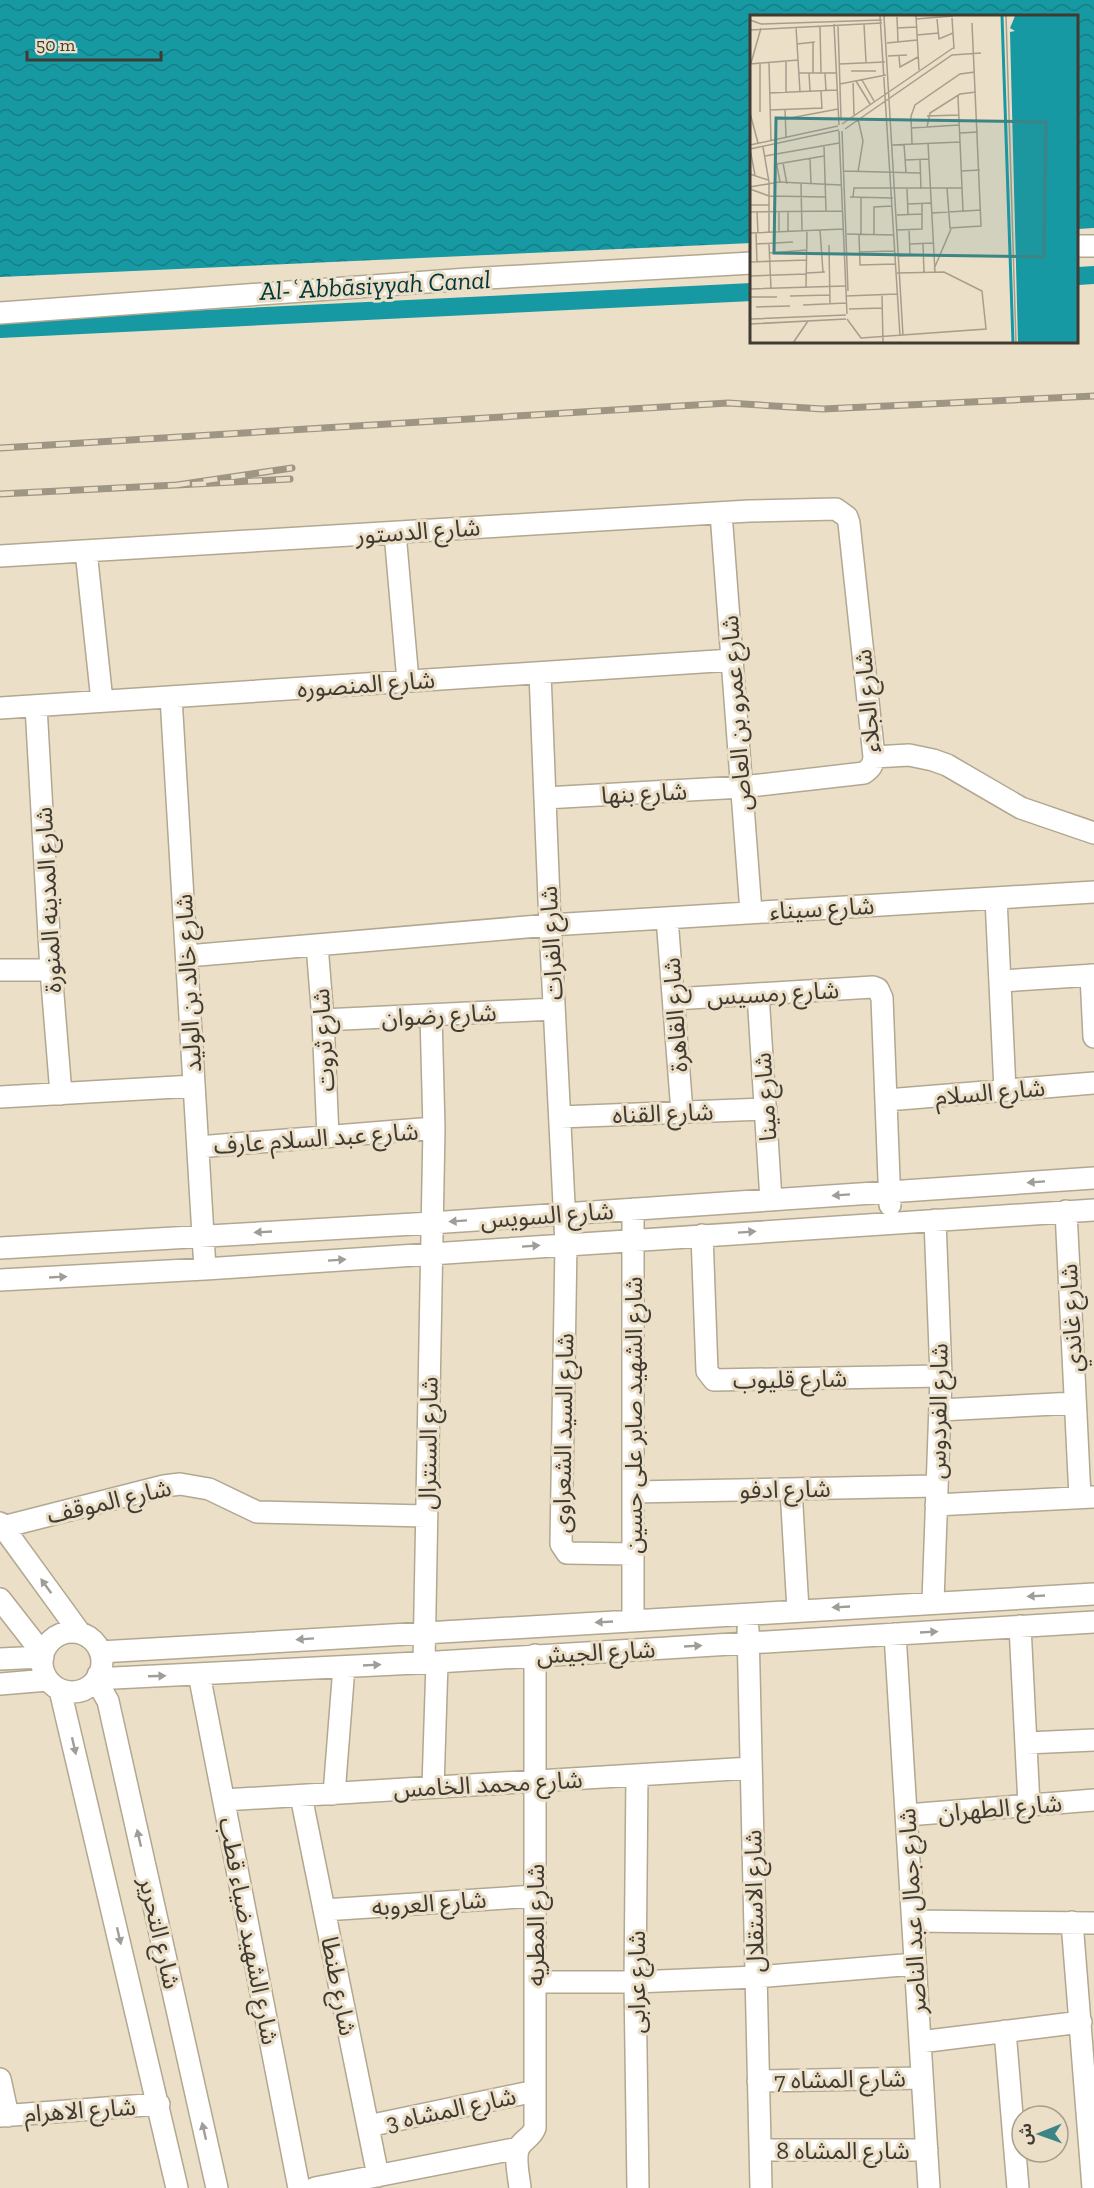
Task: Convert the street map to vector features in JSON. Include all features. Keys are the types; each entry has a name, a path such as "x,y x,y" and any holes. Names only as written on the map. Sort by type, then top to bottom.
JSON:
{"street":[{"path":"0,313 468,279 750,263"},
{"name":"شارع الدستور","path":"0,556 721,513 836,509"},
{"name":"شارع الجلاء","path":"742,787 864,773 873,764 849,523 847,517 836,509"},
{"name":"شارع عمرو بن العاص","path":"721,513 752,912"},
{"path":"395,533 408,681"},
{"path":"86,551 102,701"},
{"name":"شارع المنصوره","path":"0,708 732,660"},
{"name":"شارع الفرات","path":"540,673 566,1244"},
{"name":"شارع خالد بن الوليد","path":"171,697 205,1269"},
{"name":"شارع المدينه المنورة","path":"36,706 51,970 62,1094"},
{"path":"874,757 909,755 933,760 947,765 1021,808 1094,832"},
{"name":"شارع بنها","path":"545,798 742,787"},
{"name":"شارع سيناء","path":"187,956 550,925 1094,892"},
{"path":"996,898 1005,1090"},
{"name":"شارع القاهرة","path":"668,918 682,1112"},
{"name":"شارع ثروت","path":"317,945 328,1137"},
{"path":"0,970 51,970"},
{"path":"1000,981 1092,975 1094,1037"},
{"name":"شارع رمسيس","path":"674,999 873,987 881,993 882,998 887,1100"},
{"name":"شارع مينا","path":"758,994 771,1200"},
{"name":"شارع رضوان","path":"323,1020 554,1009"},
{"name":"شارع السنترال","path":"431,1015 434,1128 425,1632 431,1662 433,1787"},
{"name":"شارع السلام","path":"887,1100 1094,1083"},
{"path":"0,1097 194,1086"},
{"path":"887,1100 891,1223"},
{"name":"شارع القناه","path":"560,1117 766,1109"},
{"name":"شارع عبد السلام عارف","path":"198,1147 434,1128"},
{"name":"شارع السويس","path":"0,1248 431,1223 1094,1178"},
{"name":"شارع الشهيد صابر على حسين","path":"633,1209 633,1620"},
{"name":"شارع السويس","path":"0,1280 205,1269 1094,1210"},
{"name":"شارع غاندي","path":"1066,1211 1075,1402 1087,1497"},
{"name":"شارع الفردوس","path":"933,1602 941,1376 935,1220"},
{"name":"شارع قليوب","path":"702,1235 707,1371 714,1380 941,1376"},
{"name":"شارع السيد الشعراوى","path":"566,1244 562,1548 571,1554 633,1554"},
{"path":"940,1410 1075,1402"},
{"name":"شارع الموقف","path":"1,1525 180,1484 209,1489 257,1512 426,1516"},
{"path":"791,1489 798,1610"},
{"name":"شارع ادفو","path":"633,1492 791,1489 936,1496 1087,1497"},
{"path":"1,1525 80,1634"},
{"name":"شارع الجيش","path":"100,1652 960,1600 1094,1594"},
{"path":"0,1599 43,1656 44,1673 54,1685"},
{"path":"960,1600 962,1630"},
{"name":"شارع الاستقلال","path":"748,1613 761,2188"},
{"name":"شارع الجيش","path":"0,1684 54,1685 76,1692 83,1690 97,1678 344,1667 1094,1622"},
{"path":"1020,1626 1029,1805"},
{"path":"43,1656 53,1639 62,1634 80,1634 92,1640 100,1652 101,1668 97,1678"},
{"name":"شارع جمال عبد الناصر","path":"895,1634 929,2188"},
{"name":"شارع المطريه","path":"519,2148 535,2130 535,1655"},
{"path":"0,1659 43,1656"},
{"path":"334,1794 344,1667"},
{"name":"شارع الشهيد ضياء قطب","path":"199,1674 299,2188"},
{"name":"شارع التحرير","path":"97,1678 108,1701 217,2188"},
{"name":"شارع التحرير","path":"54,1685 159,2104 177,2188"},
{"path":"1026,1743 1094,1740"},
{"name":"شارع محمد الخامس","path":"224,1800 751,1768"},
{"name":"شارع عرابى","path":"637,1775 635,1982 638,2188"},
{"name":"شارع طنطا","path":"301,1796 378,2176"},
{"name":"شارع الطهران","path":"906,1815 1094,1800"},
{"name":"شارع العروبه","path":"324,1910 535,1896"},
{"path":"913,1921 1094,1923"},
{"path":"1072,1922 1093,2188"},
{"path":"535,1982 635,1982 756,1977 915,1964"},
{"path":"920,2042 1081,2022"},
{"path":"1005,2031 1018,2188"},
{"name":"شارع المشاه 7","path":"758,2081 922,2078"},
{"path":"0,2079 4,2116"},
{"name":"شارع المشاه 3","path":"368,2126 535,2091"},
{"name":"شارع الاهرام","path":"4,2116 159,2104"},
{"path":"315,2188 519,2148 520,2188"},
{"name":"شارع المشاه 8","path":"760,2150 927,2150"}],"water":[{"path":"0,0 1094,0 1094,228 1079,229 1079,15 750,15 750,243 0,277"}],"waterway":[{"name":"Al-ʿAbbāsiyyah Canal","path":"1079,276 1094,275"},
{"name":"Al-ʿAbbāsiyyah Canal","path":"0,329 750,292"}],"railway":[{"path":"0,448 728,403 823,409 1094,396"},
{"path":"290,479 177,485 292,468"},
{"path":"0,494 177,485"}]}
